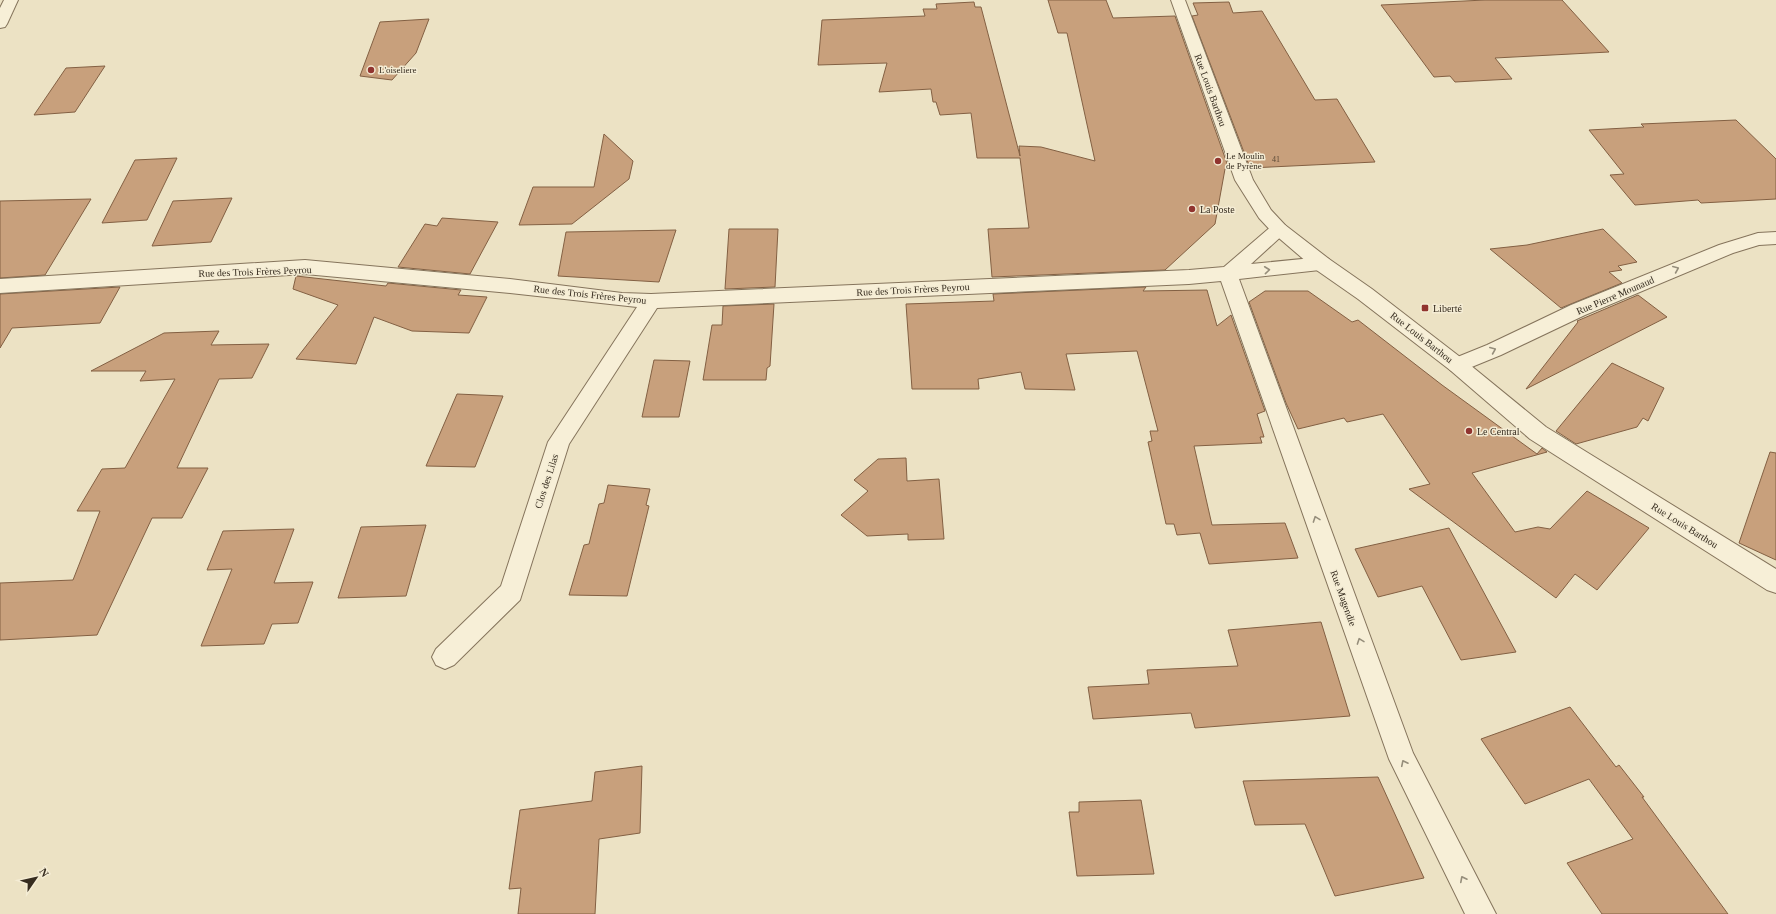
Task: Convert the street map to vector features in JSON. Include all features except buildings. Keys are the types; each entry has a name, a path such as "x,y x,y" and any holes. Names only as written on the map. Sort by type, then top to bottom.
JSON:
{"street":[{"path":"0,24 11,0"},
{"name":"Rue Louis Barthou","path":"1178,0 1244,180 1265,214 1279,229 1322,264 1365,294 1457,365 1538,433 1776,582"},
{"path":"1228,274 1279,229"},
{"name":"Rue Pierre Mounaud","path":"1457,365 1494,350 1578,310 1726,249 1758,239 1776,238"},
{"name":"Rue des Trois Frères Peyrou","path":"0,286 305,267 510,286 622,300 651,301 1189,277 1322,264"},
{"name":"Rue Magendie","path":"1228,274 1402,759 1481,914"},
{"name":"Clos des Lilas","path":"445,656 511,592 559,442 651,301"}],"place":[{"name":"L'oiseliere","path":"371,70"},
{"name":"Le Moulin de Pyrène","path":"1218,161"},
{"name":"La Poste","path":"1192,209"},
{"name":"Liberté","path":"1425,308"},
{"name":"Le Central","path":"1469,431"}]}
